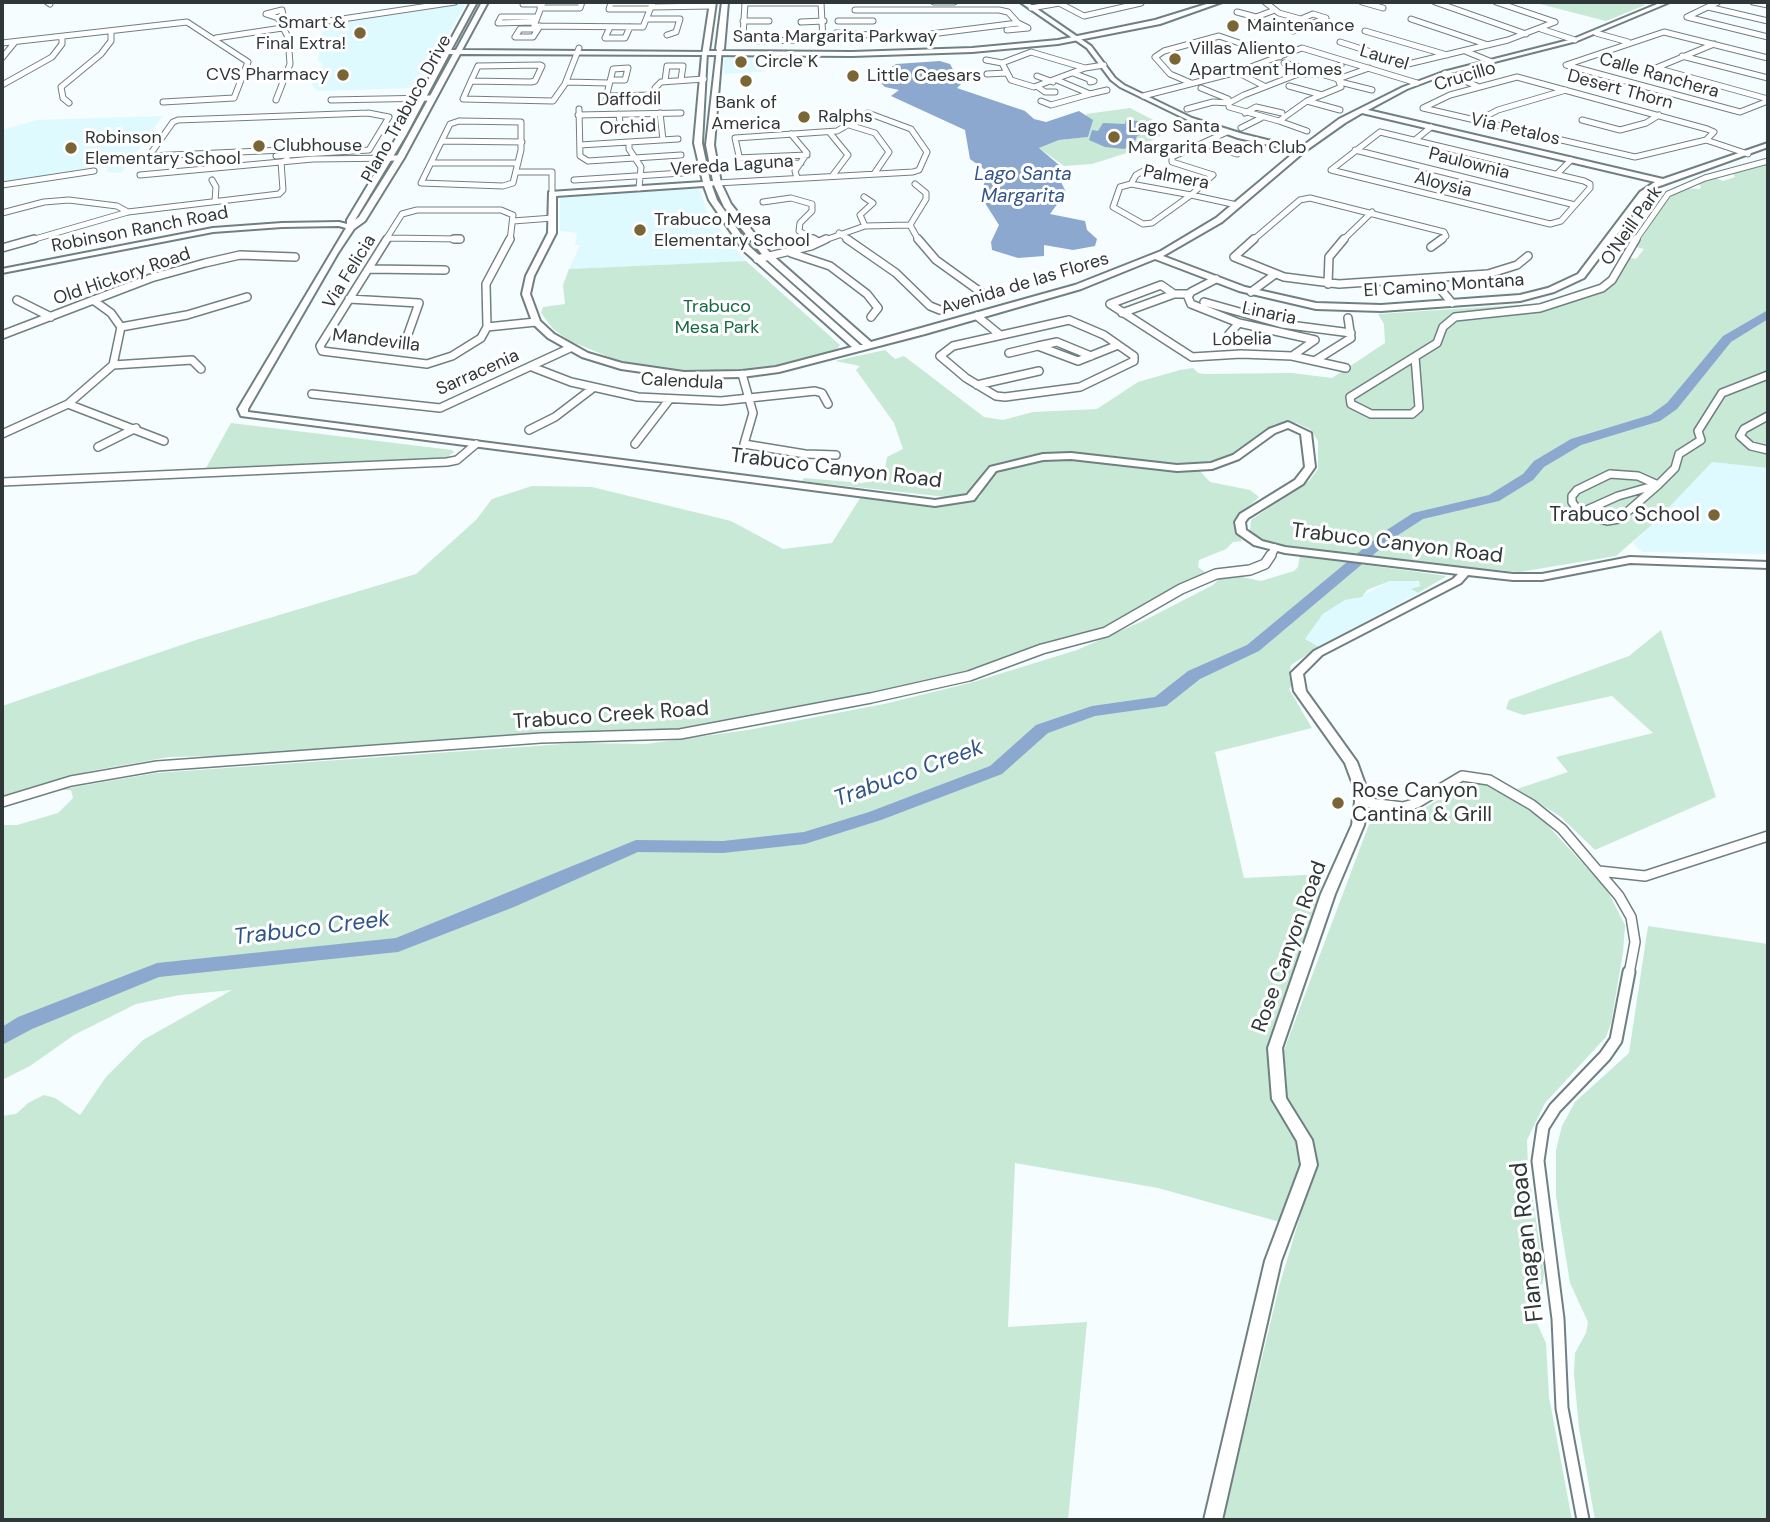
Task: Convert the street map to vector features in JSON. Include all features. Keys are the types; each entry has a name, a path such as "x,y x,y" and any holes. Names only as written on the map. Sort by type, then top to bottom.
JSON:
{"main road":[{"name":"Plano Trabuco Drive","path":"421,98 474,2"},
{"name":"Plano Trabuco Drive","path":"252,416 244,414 243,409 351,227 362,219 400,158 485,2"},
{"path":"725,2 709,130 717,183 738,220 768,256 870,346"},
{"path":"1023,2 1096,54 1117,83 1186,118 1227,132 1301,150"},
{"name":"Santa Margarita Parkway","path":"1072,37 1134,22 1198,2"},
{"name":"Santa Margarita Parkway","path":"446,50 720,51 914,48 1072,37 1157,22 1219,2"},
{"path":"1643,2 1657,6"},
{"name":"Avenida de las Flores","path":"536,322 570,348 621,366 662,373 742,374 795,366 974,317 1078,287 1157,257 1195,237 1301,150 1362,111 1417,83 1575,40 1667,2"},
{"path":"712,4 705,51 698,144 706,184 724,218 757,258 859,349"},
{"name":"Via Petalos","path":"1362,111 1660,181"},
{"name":"Plano Trabuco Drive","path":"351,227 351,220 388,158"},
{"path":"536,322 527,304 527,284 551,236 552,194"},
{"name":"Robinson Ranch Road","path":"2,273 206,236 262,230 351,227"},
{"name":"Trabuco Canyon Road","path":"252,416 945,503 970,498 993,469 1030,459 1072,456 1200,468 1236,457 1272,431 1289,425 1302,429 1308,437 1308,472 1289,488 1257,505 1240,522 1241,530 1251,539 1280,549 1465,572 1542,576 1589,565 1645,559 1768,565"},
{"name":"Rose Canyon Road","path":"1213,1520 1273,1261 1309,1166 1304,1140 1279,1099 1275,1048 1328,894 1358,825 1361,802 1360,787 1351,762 1300,691 1297,673 1318,653 1457,581 1465,572"}],"street":[{"path":"217,39 454,2"},
{"path":"523,4 582,2 580,8 542,4"},
{"path":"819,2 824,7 824,36 819,41 744,38 745,3 819,2"},
{"path":"934,2 954,2"},
{"path":"971,2 977,10"},
{"path":"1031,8 1066,2"},
{"path":"1059,3 1084,16 1140,2"},
{"path":"1265,2 1275,10 1314,23"},
{"path":"1362,2 1383,8"},
{"path":"1436,2 1526,34"},
{"path":"1340,42 1408,64 1488,46 1555,22 1496,2"},
{"path":"1718,2 1687,17 1768,37"},
{"path":"1753,2 1768,5"},
{"path":"651,5 609,9 611,3 712,4"},
{"path":"542,4 534,26 630,27 646,22 678,24 676,32 667,35"},
{"path":"646,22 651,5"},
{"path":"745,6 772,6"},
{"path":"1708,6 1768,21"},
{"path":"800,8 824,7"},
{"path":"855,10 1008,12 1018,23 1028,28 1004,31 1001,27"},
{"path":"875,33 873,16 880,10"},
{"path":"913,10 915,36"},
{"path":"1237,12 1256,17 1275,10"},
{"path":"948,11 957,31"},
{"path":"1293,31 1326,18 1313,14 1301,19"},
{"path":"501,17 535,20 498,23 501,17"},
{"path":"276,100 290,64 288,37 278,18"},
{"path":"1411,19 1488,46"},
{"path":"743,21 769,21"},
{"path":"838,22 873,21"},
{"path":"2,43 187,22 217,39 248,62 238,94 234,98 163,102"},
{"path":"801,22 824,22"},
{"path":"836,33 853,38 915,36 1018,23"},
{"path":"610,27 605,38 625,38 630,27"},
{"path":"1541,29 1575,40"},
{"path":"977,30 984,38"},
{"path":"69,103 63,98 61,87 101,54 111,41 111,31"},
{"path":"1365,31 1447,55"},
{"path":"942,32 946,41"},
{"path":"783,41 784,33"},
{"path":"853,38 875,33 884,37"},
{"path":"1596,33 1628,43 1669,33 1768,58"},
{"path":"744,38 767,36"},
{"path":"796,36 824,36"},
{"path":"1191,83 1170,74 1155,57 1164,51 1219,36 1280,57"},
{"path":"2,85 52,57 62,44 62,37"},
{"path":"2,58 15,42"},
{"name":"Calle Ranchera","path":"1628,43 1566,63 1740,112 1768,100"},
{"path":"1714,44 1656,68 1768,100"},
{"name":"Laurel","path":"1280,57 1302,48 1417,83"},
{"path":"471,81 535,80 540,65 482,65 471,81 463,99 553,101 566,83 578,50"},
{"path":"1465,51 1492,62"},
{"path":"986,60 1002,63 1031,52 1085,68"},
{"path":"1052,58 1063,54"},
{"path":"1682,56 1768,78"},
{"path":"1013,57 1026,61"},
{"path":"1143,96 1237,72 1280,57"},
{"path":"1053,67 1066,62"},
{"path":"1002,63 1006,73 1015,81 1038,87 1045,92 1055,92"},
{"path":"1284,63 1307,69 1310,73"},
{"path":"1038,87 1085,68 1104,65"},
{"path":"1321,74 1341,65"},
{"path":"665,81 667,66 683,66 681,79"},
{"path":"1339,81 1367,67"},
{"path":"1237,72 1264,86"},
{"path":"987,74 1006,73"},
{"path":"1073,73 1094,81 1090,82"},
{"path":"1187,109 1213,102 1231,102 1264,86 1310,73 1372,90"},
{"path":"1445,74 1477,86"},
{"path":"1037,76 1090,94"},
{"name":"Crucillo","path":"1477,121 1423,108 1477,86 1517,76"},
{"name":"Desert Thorn","path":"1517,76 1714,132 1706,140"},
{"path":"566,83 609,83 605,99 654,98 657,85 665,81 704,79"},
{"path":"1008,84 1015,81"},
{"path":"1279,121 1299,110 1307,101 1340,88 1339,81"},
{"path":"1289,86 1322,95"},
{"path":"1201,88 1231,102 1235,111 1279,121 1307,131"},
{"path":"1041,101 1051,105 1107,90"},
{"path":"1477,121 1498,110 1566,90"},
{"name":"Plano Trabuco Drive","path":"388,158 421,98"},
{"path":"331,100 432,98"},
{"path":"486,120 498,100"},
{"path":"1307,101 1340,110"},
{"path":"1245,113 1256,107 1282,113"},
{"name":"Daffodil","path":"580,145 579,112 681,113"},
{"path":"368,113 389,117 369,150 287,155 276,153 149,156 173,122 178,120 368,113"},
{"path":"660,113 663,140"},
{"name":"Vereda Laguna","path":"552,194 919,170 927,152 911,128 864,113 849,125"},
{"path":"619,114 621,131"},
{"path":"1582,120 1620,130 1646,123 1659,116"},
{"path":"1241,128 1261,118"},
{"path":"486,120 520,121 522,142 516,172 510,185 421,182 453,122 486,120"},
{"path":"1477,121 1635,157 1706,140 1748,154"},
{"path":"801,163 739,164 735,138 830,133 849,125 875,133 889,152 874,174"},
{"path":"1415,140 1431,127"},
{"path":"1131,184 1120,187 1113,207 1143,223 1160,219 1213,175 1172,162 1172,157 1227,132"},
{"path":"1355,150 1380,132 1590,184 1575,205"},
{"path":"830,133 848,155 833,175"},
{"path":"791,134 807,155"},
{"name":"Orchid","path":"580,145 678,139"},
{"path":"442,141 522,142"},
{"path":"629,142 641,167 639,188"},
{"path":"1202,144 1237,154"},
{"path":"580,145 580,159 588,161 681,155"},
{"name":"El Camino Montana","path":"1157,257 1251,292 1331,307 1520,298 1551,290 1576,279 1593,263 1643,194 1660,181 1748,154 1768,145"},
{"name":"Aloysia","path":"1355,150 1331,170 1550,225 1561,221 1575,205"},
{"name":"Paulownia","path":"1355,150 1575,205"},
{"path":"276,153 275,161 287,160 287,155"},
{"path":"737,158 807,155"},
{"path":"797,178 795,172 807,155"},
{"path":"141,175 281,162 400,158"},
{"path":"1557,174 1571,160"},
{"path":"588,161 590,178"},
{"name":"O'Neill Park","path":"1415,357 1440,340 1443,327 1455,317 1540,308 1577,299 1602,288 1612,280 1623,258 1668,194 1705,178 1768,161"},
{"path":"2,248 56,235 128,212 279,194 283,190 281,162"},
{"path":"431,163 518,163"},
{"name":"Palmera","path":"1147,169 1136,175 1131,184 1237,205"},
{"path":"2,185 94,172"},
{"path":"516,172 552,172 552,194"},
{"path":"575,180 682,173"},
{"path":"212,180 216,187 215,201"},
{"path":"910,225 926,198 926,193 915,184"},
{"path":"864,197 873,203 860,215 864,226"},
{"path":"763,202 791,198 812,204 812,211 800,223 800,231 818,242"},
{"path":"1430,247 1446,236 1444,232 1324,199 1300,200 1234,257 1274,275 1328,284 1488,274 1517,265 1528,256"},
{"path":"2,213 44,202 69,200 117,206 128,212"},
{"name":"Via Felicia","path":"322,351 320,346 402,214 408,211 509,211 513,220"},
{"path":"1328,284 1329,257 1333,248 1372,212"},
{"path":"536,322 487,327 484,291 510,240 513,220 553,218"},
{"path":"757,258 790,252 864,226 910,225"},
{"path":"910,225 917,241 936,260 982,293"},
{"path":"48,230 56,235"},
{"path":"838,233 886,264 930,306 940,310"},
{"path":"387,238 460,239"},
{"path":"790,252 830,266 867,295 878,308 871,317"},
{"name":"Old Hickory Road","path":"2,335 150,278 240,255 295,257"},
{"path":"369,269 445,270"},
{"path":"1251,292 1274,275"},
{"path":"1122,313 1174,294 1189,294 1216,279"},
{"path":"1432,279 1452,303"},
{"name":"Lobelia","path":"1174,294 1161,285 1110,306 1192,357 1241,354 1292,356 1346,368"},
{"name":"Linaria","path":"1189,294 1195,307 1241,324 1315,340 1292,356"},
{"path":"121,327 187,314 247,297"},
{"path":"349,299 419,303 408,334"},
{"path":"17,300 51,317"},
{"path":"2,434 68,404 113,365 121,327 111,313 93,300"},
{"path":"1204,302 1248,317 1351,333"},
{"path":"974,317 997,335"},
{"path":"1229,334 1248,317"},
{"path":"1316,360 1350,338 1348,318"},
{"path":"1069,320 1118,345 1134,356 1134,361 1066,391 1000,397 977,385 942,358 940,353 953,346 997,335 1069,320"},
{"name":"Mandevilla","path":"322,351 427,364 475,344 487,327"},
{"path":"1009,353 1060,343 1091,356"},
{"path":"1038,346 1071,360 1091,356 1118,345"},
{"name":"Sarracenia","path":"312,394 436,409 570,348"},
{"path":"1415,357 1419,408 1412,414 1371,414 1351,404 1350,397 1415,357"},
{"path":"113,365 192,360 201,369"},
{"name":"Calendula","path":"532,367 593,388 669,400 748,399 815,391 822,393 828,404"},
{"path":"977,385 1039,372"},
{"path":"742,374 753,413 744,444 805,454 836,455"},
{"path":"1658,485 1638,476 1610,474 1577,490 1572,496 1580,513 1607,521 1619,519 1633,504 1658,485 1675,468 1679,454 1701,440 1698,431 1722,393 1768,375"},
{"path":"529,430 555,417 593,388"},
{"path":"635,444 669,400"},
{"path":"68,404 164,441"},
{"path":"1768,415 1744,429 1740,436 1751,446 1768,450"},
{"path":"98,447 136,428"},
{"path":"2,482 447,462 457,460 476,444"},
{"path":"1580,513 1618,496 1658,485"},
{"name":"Trabuco Creek Road","path":"2,802 71,781 157,766 541,738 680,734 871,698 969,676 1042,649 1106,632 1181,589 1216,574 1250,570 1265,564 1280,549"},
{"name":"Flanagan Road","path":"1361,802 1403,807 1417,803 1462,776 1481,777 1542,811 1599,871 1619,896 1630,917 1635,942 1616,1040 1605,1056 1555,1108 1543,1127 1538,1161 1558,1319 1562,1408 1583,1520"},
{"path":"1599,871 1645,876 1768,836"}],"shaded area":[{"path":"461,3 465,5 418,88 317,91 312,85 323,65 317,59 320,54 313,48 328,22"},
{"path":"759,56 764,69 761,72 724,74 724,59"},
{"name":"Robinson Elementary School","path":"163,116 121,173 106,172 108,168 98,166 2,182 2,130 37,120"},
{"name":"Trabuco Mesa Elementary School","path":"691,188 700,190 706,209 746,261 569,269 580,245 575,245 577,233 560,231 560,198"},
{"name":"Trabuco School","path":"1712,462 1768,468 1768,554 1642,552 1633,543"},
{"path":"1410,579 1421,584 1412,590 1418,593 1319,647 1305,639 1323,614 1345,600 1357,598 1390,581"}],"green space":[{"path":"1532,2 1635,2 1645,5 1606,21"},
{"name":"Lago Santa Margarita Beach Club","path":"1130,108 1165,126 1165,133 1133,151 1092,164 1064,166 1039,148 1059,140 1088,137 1092,120 1088,119 1086,114"},
{"path":"1768,163 1768,468 1712,462 1655,522 1616,556 1519,572 1277,546 1264,541 1250,531 1251,520 1309,481 1318,469 1318,441 1310,429 1296,423 1275,424 1229,457 1207,464 1167,464 1057,452 1006,461 987,467 970,491 955,498 802,481 804,478 862,483 883,479 887,457 903,449 894,423 856,370 860,366 835,361 885,350 895,359 904,356 984,417 1003,420 1033,412 1097,409 1138,382 1193,368 1198,373 1205,374 1292,373 1332,378 1385,343 1384,324 1378,314 1577,301 1608,287 1620,274 1627,257 1636,259 1644,249 1636,247 1671,194 1682,188 1700,189 1701,186 1697,183 1715,178 1723,181 1735,177 1732,172"},
{"name":"Trabuco Mesa Park","path":"746,261 840,345 837,349 787,364 748,369 684,371 614,359 570,341 553,329 541,313 543,307 565,304 563,285 569,269"},
{"path":"231,423 454,452 446,458 206,468"},
{"path":"1057,458 1199,470 1210,482 1250,490 1259,497 1235,519 1235,529 1242,541 1233,542 1226,549 1199,560 1198,567 1206,573 1108,628 941,679 673,732 511,736 264,755 169,757 90,771 2,796 2,706 196,640 416,574 476,520 492,499 532,486 592,487 731,521 783,549 832,543 860,498 917,505 963,503 980,497 989,478 1001,469"},
{"path":"1300,556 1447,576 1418,593 1411,589 1420,586 1419,581 1390,581 1367,590 1362,597 1345,600 1323,614 1305,639 1319,647 1291,665 1289,676 1292,685 1289,689 1312,728 1215,752 1244,878 1325,874 1269,1046 1303,1166 1280,1222 1158,1188 1015,1163 1008,1327 1087,1322 1068,1520 2,1520 2,1116 16,1114 28,1103 44,1095 55,1098 80,1115 106,1077 143,1040 232,990 180,995 136,1004 74,1035 30,1066 2,1080 2,825 17,825 58,813 73,798 71,790 57,790 156,773 578,743 646,744 748,730 884,704 970,683 1077,650 1145,620 1213,585 1221,577 1237,576 1261,581 1294,571 1298,567"},
{"path":"1661,630 1716,797 1595,850 1561,817 1517,789 1568,772 1556,757 1653,733 1612,696 1523,715 1506,709 1509,700 1629,656"},
{"path":"1468,781 1484,782 1541,818 1607,890 1625,925 1623,953 1611,1023 1606,1037 1545,1103 1527,1140 1528,1168 1544,1273 1542,1287 1533,1300 1531,1310 1546,1343 1549,1397 1572,1520 1223,1520 1279,1287 1315,1166 1286,1099 1283,1053 1374,811 1420,811"},
{"path":"1648,926 1768,944 1768,1520 1595,1520 1579,1428 1574,1375 1575,1353 1586,1333 1588,1322 1570,1283 1556,1196 1556,1150 1562,1126 1575,1102 1629,1053"}],"water":[{"name":"Lago Santa Margarita","path":"940,61 950,64 961,84 957,88 1025,111 1034,119 1046,122 1079,111 1093,120 1088,137 1059,140 1039,148 1065,170 1061,182 1066,192 1050,214 1085,221 1087,230 1097,239 1095,246 1073,250 1044,245 1044,256 1018,258 992,250 991,242 999,225 983,200 982,190 988,172 970,159 965,130 891,96 899,90 885,87 876,78 885,75 884,72 896,64"},
{"path":"1126,120 1148,122 1155,129 1137,136 1134,144 1124,149 1105,147 1089,140 1092,130 1098,131 1103,123 1125,124"}],"waterway":[{"name":"Trabuco Creek","path":"2,1037 25,1023 157,970 398,945 507,902 636,846 723,847 805,838 875,816 996,770 1042,729 1092,711 1160,702 1194,675 1253,648 1387,536 1418,516 1494,498 1528,477 1539,464 1576,442 1655,418 1672,406 1727,339 1768,314"}],"place":[{"name":"Maintenance","path":"1233,26"},
{"name":"Smart & Final Extra!","path":"360,33"},
{"name":"Villas Aliento Apartment Homes","path":"1175,59"},
{"name":"Circle K","path":"741,62"},
{"name":"CVS Pharmacy","path":"343,75"},
{"name":"Little Caesars","path":"853,76"},
{"name":"Bank of America","path":"746,81"},
{"name":"Ralphs","path":"804,117"},
{"name":"Lago Santa Margarita Beach Club","path":"1114,137"},
{"name":"Clubhouse","path":"259,146"},
{"name":"Robinson Elementary School","path":"71,148"},
{"name":"Trabuco Mesa Elementary School","path":"640,230"},
{"name":"Trabuco School","path":"1714,515"},
{"name":"Rose Canyon Cantina & Grill","path":"1338,803"}]}
